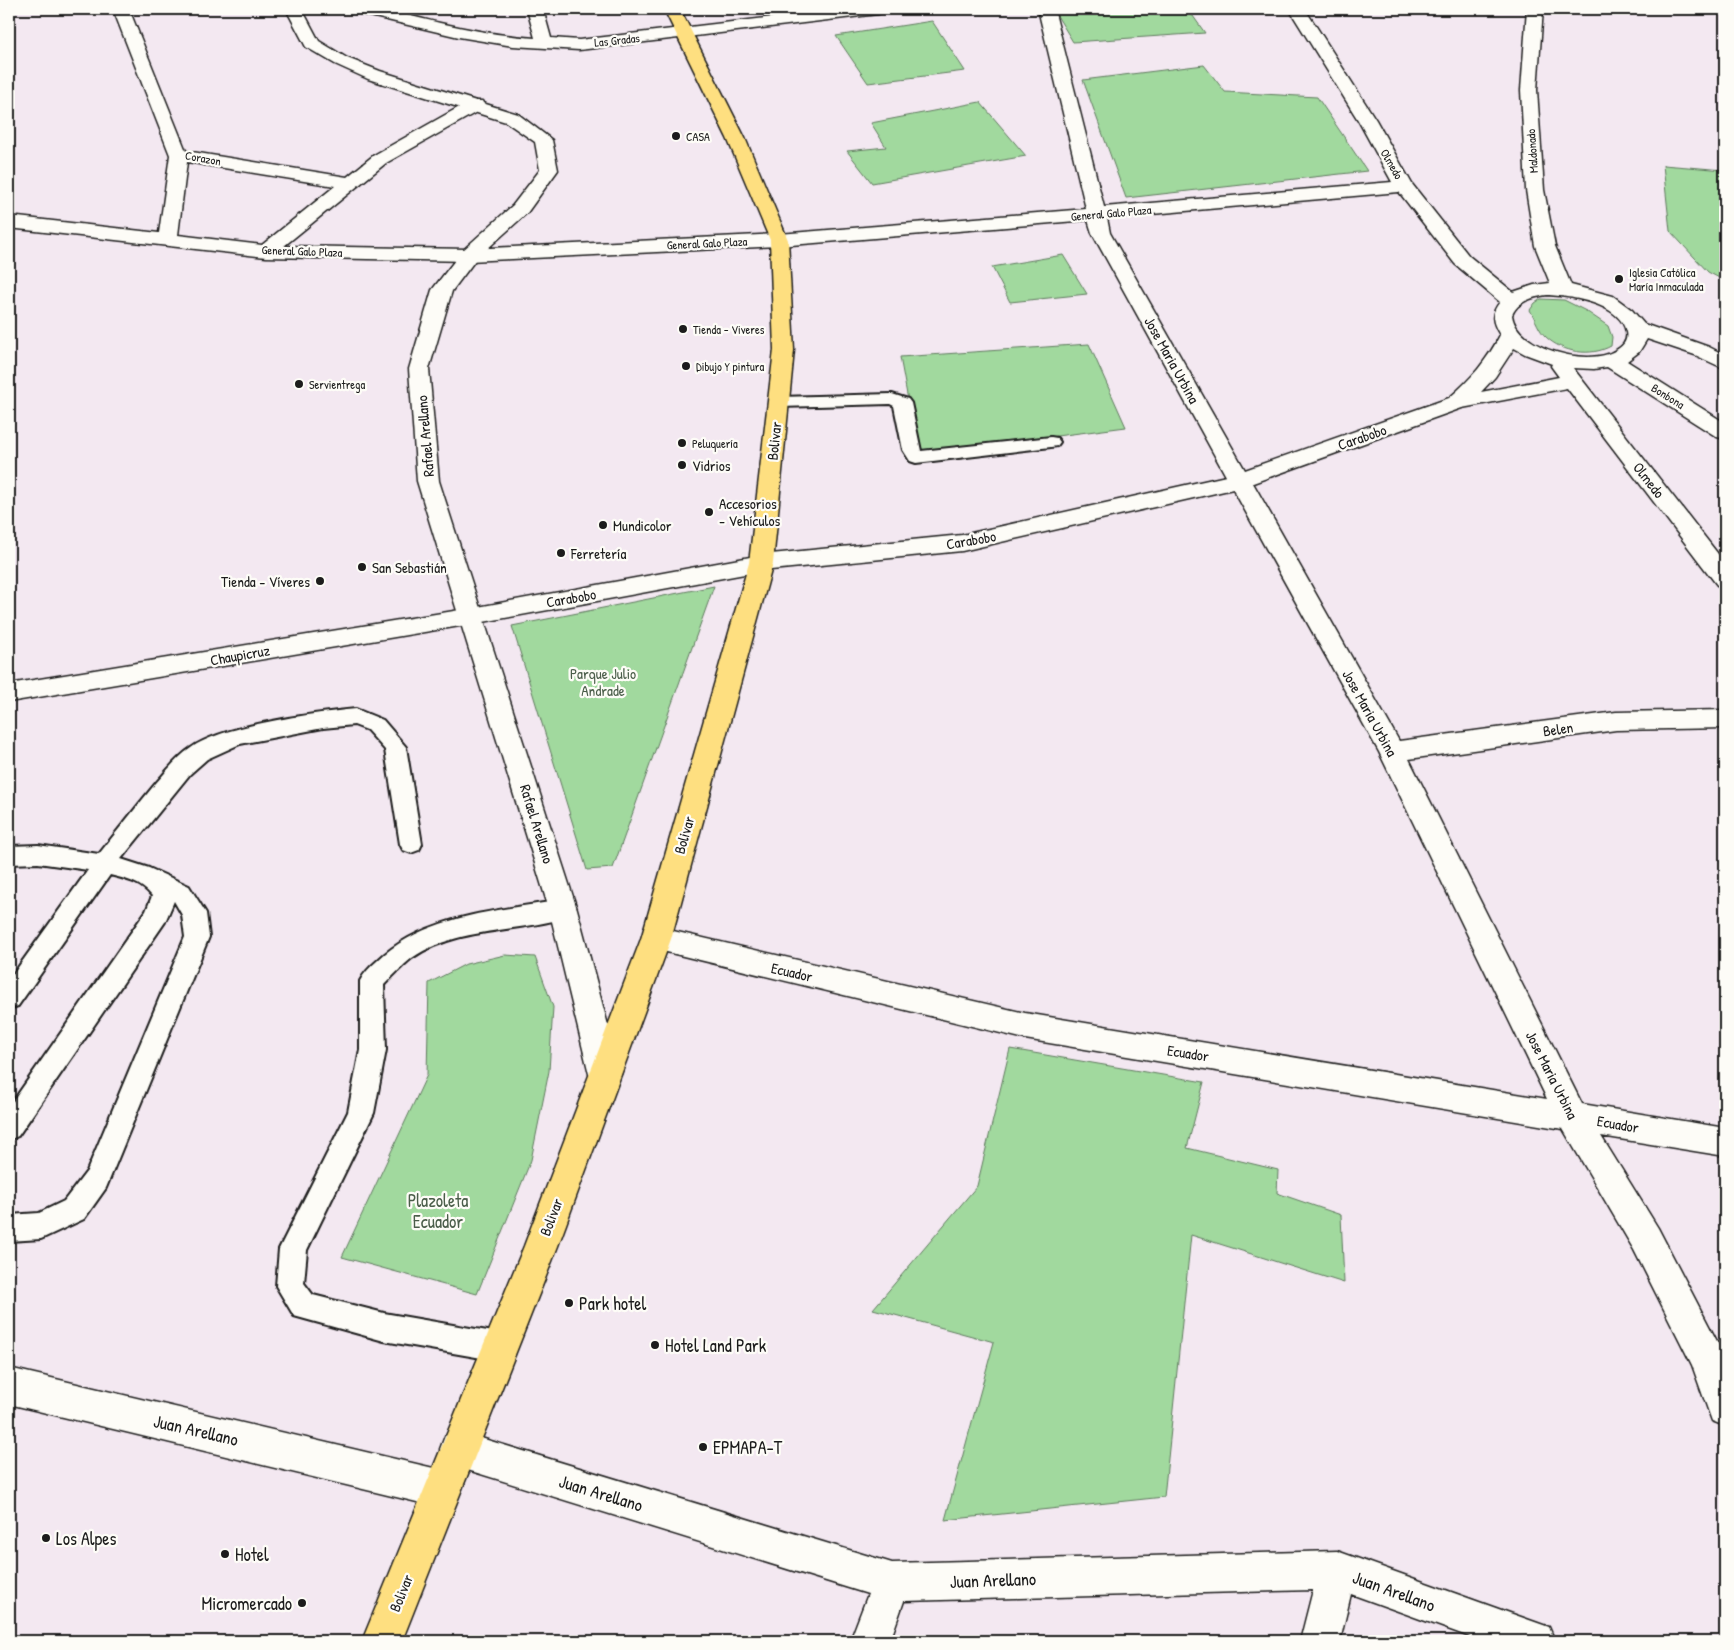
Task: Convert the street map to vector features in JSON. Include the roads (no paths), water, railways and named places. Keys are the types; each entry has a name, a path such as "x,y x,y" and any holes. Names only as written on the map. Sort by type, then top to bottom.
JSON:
{"main road":[{"name":"Bolivar","path":"382,1641 540,1246 656,939 683,837 725,696 761,564 784,350 779,240 736,138 672,9"}],"street":[{"name":"Corazon","path":"121,9 179,154 351,182"},
{"name":"Rafael Arellano","path":"294,9 312,44 340,61 374,75 476,105 512,118 543,140 549,170 520,209 469,255 442,290 419,369 428,481 563,909 605,1074"},
{"name":"Las Gradas","path":"358,9 457,24 513,40 579,45 878,9"},
{"path":"535,9 544,42"},
{"name":"Jose Maria Urbina","path":"1046,9 1101,233 1392,752 1572,1116 1646,1239 1708,1359 1725,1408"},
{"name":"Olmedo","path":"1298,9 1367,120 1404,186 1462,260 1510,300"},
{"name":"Maldonado","path":"1535,9 1529,90 1535,190 1545,246 1563,290"},
{"path":"266,251 380,159 476,105"},
{"path":"168,240 179,154"},
{"name":"General Galo Plaza","path":"9,222 266,251 469,255 779,240 1096,215 1404,186"},
{"path":"1563,290 1592,296 1617,308 1629,317 1636,328 1637,338 1633,347 1624,355 1610,360 1584,362 1555,358 1537,352 1521,344 1510,334 1503,322 1503,310 1510,300 1533,291 1563,290"},
{"path":"1636,328 1702,351 1725,363"},
{"name":"Carabobo","path":"1457,404 1485,378 1500,357 1510,334"},
{"name":"Olmedo","path":"1555,358 1725,579"},
{"name":"Bonbona","path":"1610,360 1725,432"},
{"name":"Carabobo","path":"472,616 761,564 962,544 1240,480 1457,404 1573,381"},
{"name":"Chaupicruz","path":"9,694 472,616"},
{"name":"Belen","path":"1392,752 1616,721 1725,719"},
{"name":"Ecuador","path":"656,939 1025,1026 1725,1142"},
{"name":"Juan Arellano","path":"9,1386 442,1489"},
{"name":"Juan Arellano","path":"458,1449 892,1582 1337,1570 1535,1641"},
{"path":"1320,1641 1337,1570"},
{"path":"870,1641 892,1582"}],"lane":[{"path":"779,402 892,399 902,403 912,450 916,457 1051,442"},
{"path":"9,999 104,865 154,801 182,768 199,753 217,744 238,737 323,720 356,717 375,725 395,747 411,844"},
{"path":"9,855 49,854 133,871 182,893 194,913 197,937 97,1179 74,1210 40,1226 9,1228"},
{"path":"9,1128 157,915 164,894 151,880"},
{"path":"499,1347 384,1327 304,1306 290,1286 293,1249 361,1113 373,1050 372,981 406,951 439,936 487,922 563,909"}],"place":[{"name":"CASA","path":"676,136"},
{"name":"Iglesia Católica María Inmaculada","path":"1619,279"},
{"name":"Tienda - Viveres","path":"683,329"},
{"name":"Dibujo Y pintura","path":"686,366"},
{"name":"Servientrega","path":"299,384"},
{"name":"Peluquería","path":"682,443"},
{"name":"Vidrios","path":"682,465"},
{"name":"Accesorios - Vehículos","path":"709,512"},
{"name":"Mundicolor","path":"603,525"},
{"name":"Ferretería","path":"561,553"},
{"name":"San Sebastián","path":"362,567"},
{"name":"Tienda - Víveres","path":"320,581"},
{"name":"Park hotel","path":"569,1303"},
{"name":"Hotel Land Park","path":"655,1345"},
{"name":"EPMAPA-T","path":"703,1447"},
{"name":"Los Alpes","path":"46,1538"},
{"name":"Hotel","path":"225,1554"},
{"name":"Micromercado","path":"302,1603"}],"park label":[{"name":"Parque Julio Andrade","path":"603,682"},
{"name":"Plazoleta Ecuador","path":"438,1210"}]}
